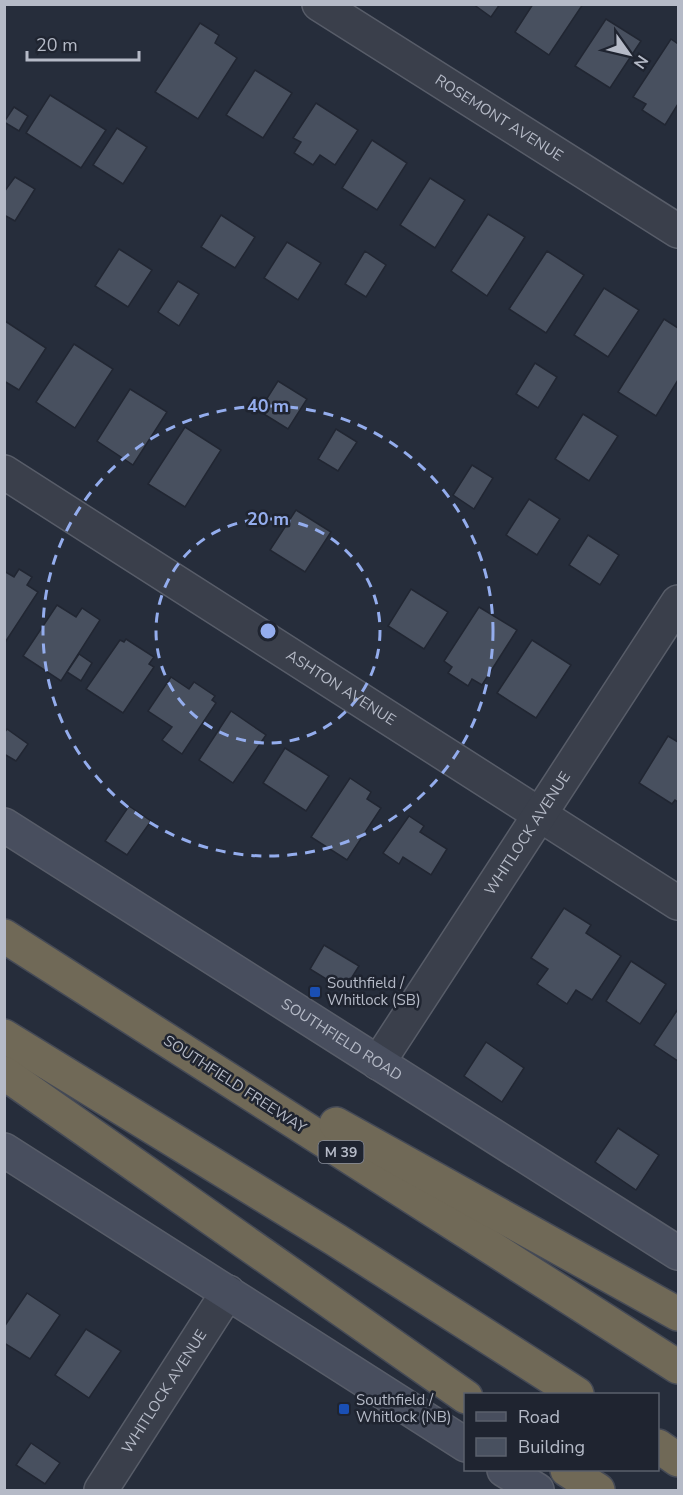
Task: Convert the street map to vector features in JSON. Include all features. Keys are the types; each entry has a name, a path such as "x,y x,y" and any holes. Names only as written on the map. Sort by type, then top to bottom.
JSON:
{"highway":[{"name":"SOUTHFIELD FREEWAY","path":"4,936 678,1367"},
{"path":"58,971 678,1314"},
{"path":"4,1036 336,1240 574,1393"},
{"path":"4,1073 464,1396"},
{"path":"659,1447 678,1460"},
{"path":"568,1471 598,1491"}],"main road":[{"name":"SOUTHFIELD ROAD","path":"4,825 678,1253"},
{"path":"4,1150 464,1444"},
{"path":"506,1471 537,1491"}],"street":[{"name":"ROSEMONT AVENUE","path":"319,4 678,231"},
{"name":"ASHTON AVENUE","path":"4,472 678,903"},
{"name":"WHITLOCK AVENUE","path":"378,1063 678,602"},
{"name":"WHITLOCK AVENUE","path":"101,1491 228,1292"}],"building":[{"path":"473,4 500,4 491,17"},
{"path":"533,4 583,4 549,55 515,32"},
{"path":"606,19 641,41 610,88 575,66"},
{"path":"200,23 219,35 215,43 237,58 198,119 155,92"},
{"path":"671,39 678,44 678,104 665,125 642,110 646,104 633,97"},
{"path":"255,70 292,93 263,138 226,115"},
{"path":"50,95 106,130 81,168 26,133"},
{"path":"316,103 358,130 335,165 320,155 313,165 294,153 301,142 293,138"},
{"path":"14,107 28,116 19,131 4,122"},
{"path":"117,128 147,147 123,184 93,165"},
{"path":"372,140 407,163 377,210 342,188"},
{"path":"15,177 35,189 15,221 4,215 4,192"},
{"path":"430,178 465,200 435,248 400,225"},
{"path":"488,214 525,237 487,296 451,271"},
{"path":"221,215 255,237 235,268 201,247"},
{"path":"287,242 321,263 298,300 264,278"},
{"path":"119,249 152,270 128,307 95,286"},
{"path":"365,251 386,265 366,297 345,284"},
{"path":"547,251 584,275 546,333 509,309"},
{"path":"178,281 199,294 179,326 158,312"},
{"path":"604,288 639,310 608,357 574,335"},
{"path":"664,319 678,328 678,380 656,416 618,392"},
{"path":"5,321 46,348 19,390 4,381"},
{"path":"74,344 113,369 75,428 36,402"},
{"path":"535,363 557,377 538,408 516,394"},
{"path":"278,381 307,399 288,429 259,411"},
{"path":"130,389 167,412 133,465 97,441"},
{"path":"583,414 618,436 589,481 555,459"},
{"path":"185,427 221,450 185,507 148,484"},
{"path":"336,429 357,442 338,471 318,459"},
{"path":"472,465 493,478 474,509 453,495"},
{"path":"529,499 560,519 537,555 506,535"},
{"path":"296,510 331,532 305,572 270,550"},
{"path":"588,535 619,555 600,585 569,565"},
{"path":"19,569 32,577 27,585 38,592 4,644 4,571 14,577"},
{"path":"411,589 448,612 424,649 388,626"},
{"path":"57,605 76,617 82,608 100,620 61,681 23,656"},
{"path":"479,607 517,630 482,685 472,679 468,686 448,673 452,667 444,661"},
{"path":"126,639 154,657 149,664 154,667 123,713 86,689 120,640 124,642"},
{"path":"532,640 571,665 536,718 497,693"},
{"path":"79,654 92,663 81,681 67,672"},
{"path":"171,677 189,689 194,682 215,696 212,700 216,703 182,754 162,740 172,727 148,711"},
{"path":"231,711 266,735 233,783 199,760"},
{"path":"7,729 28,744 16,761 4,754 4,733"},
{"path":"668,736 678,742 678,802 675,800 672,804 639,783"},
{"path":"285,748 329,776 306,811 263,783"},
{"path":"350,778 371,792 367,799 381,808 347,860 311,837"},
{"path":"129,806 151,821 127,855 105,841"},
{"path":"409,816 424,826 420,832 447,849 431,875 403,857 399,864 383,853"},
{"path":"564,908 591,925 586,933 621,956 592,1000 576,990 567,1004 537,984 548,969 531,958"},
{"path":"324,945 359,966 344,990 310,969"},
{"path":"631,961 666,984 640,1024 606,1001"},
{"path":"678,1009 678,1061 654,1045"},
{"path":"486,1042 524,1068 502,1102 464,1076"},
{"path":"618,1128 659,1155 636,1190 595,1162"},
{"path":"27,1293 60,1315 30,1359 4,1343 4,1327"},
{"path":"86,1329 121,1351 89,1398 55,1375"},
{"path":"31,1443 60,1463 45,1484 16,1465"}],"place":[{"name":"Southfield / Whitlock (SB)","path":"315,992"},
{"name":"Southfield / Whitlock (NB)","path":"344,1409"}]}
